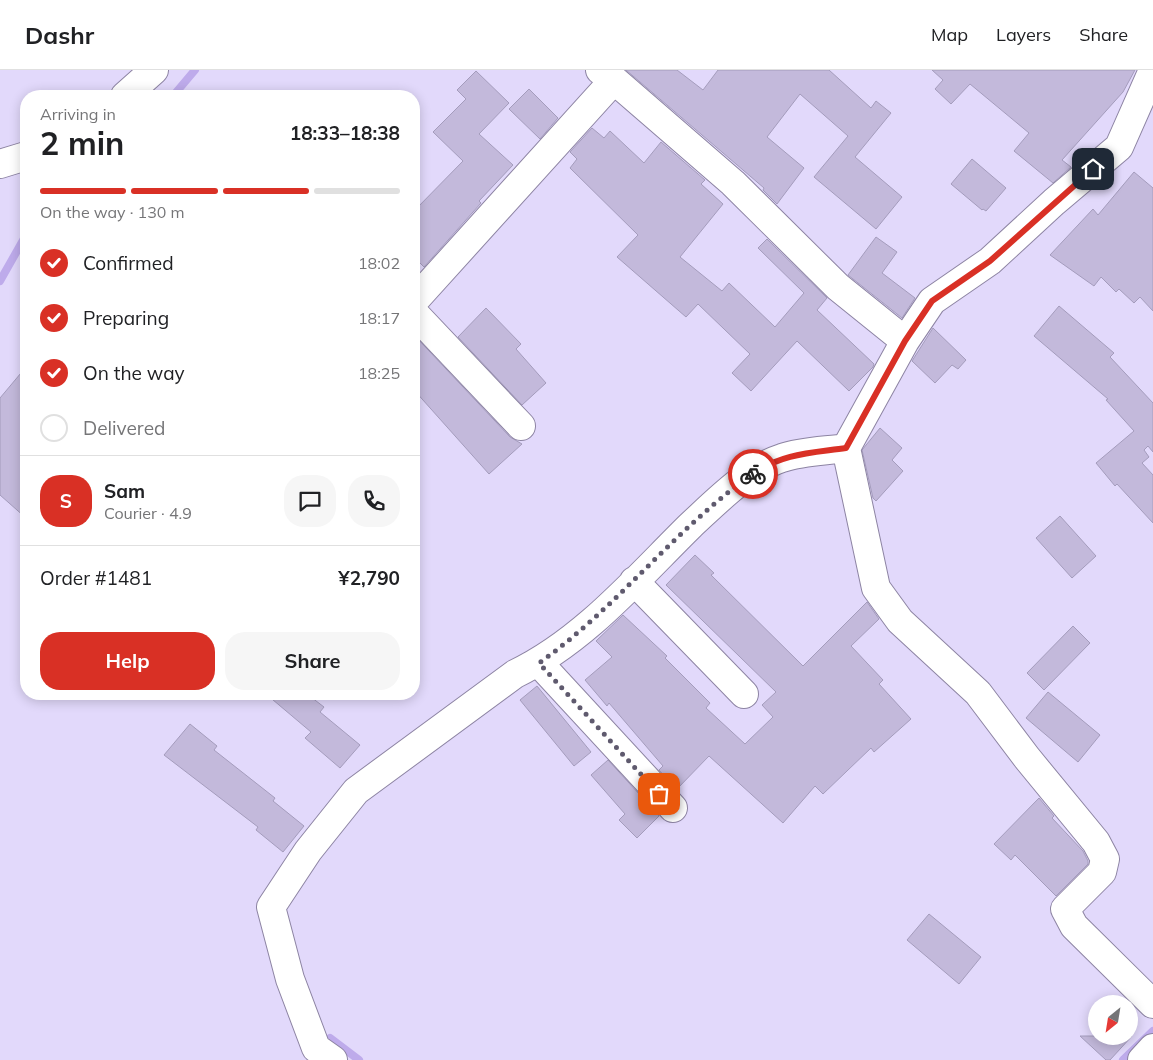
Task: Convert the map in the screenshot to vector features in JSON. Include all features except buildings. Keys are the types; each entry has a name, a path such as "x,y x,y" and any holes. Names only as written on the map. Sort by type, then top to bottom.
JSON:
{"street":[{"path":"132,90 154,70"},
{"path":"1153,70 1119,147 1054,202 990,261 932,301 905,341 846,448 876,588 900,621 978,693 1027,758 1096,842 1106,859 1102,872 1065,909 1074,926 1153,1004"},
{"path":"420,294 607,75 732,182 838,287 905,341"},
{"path":"0,164 20,158"},
{"path":"420,319 521,426"},
{"path":"333,1060 316,1048 290,979 271,907 308,850 356,791 515,674 539,663 563,646 724,494 765,466 783,457 846,448"},
{"path":"634,581 744,694"},
{"path":"539,663 673,808"},
{"path":"1142,1060 1153,1048"}],"waterway":[{"path":"178,90 195,70"},
{"path":"0,281 20,246"},
{"path":"1123,1060 1153,1031"},
{"path":"330,1038 359,1060"}],"way so far":[{"path":"659,794 539,663 563,646 602,612 724,494 753,474"}],"route":[{"path":"753,474 783,457 846,448 905,341 932,301 990,261 1093,169"}]}
